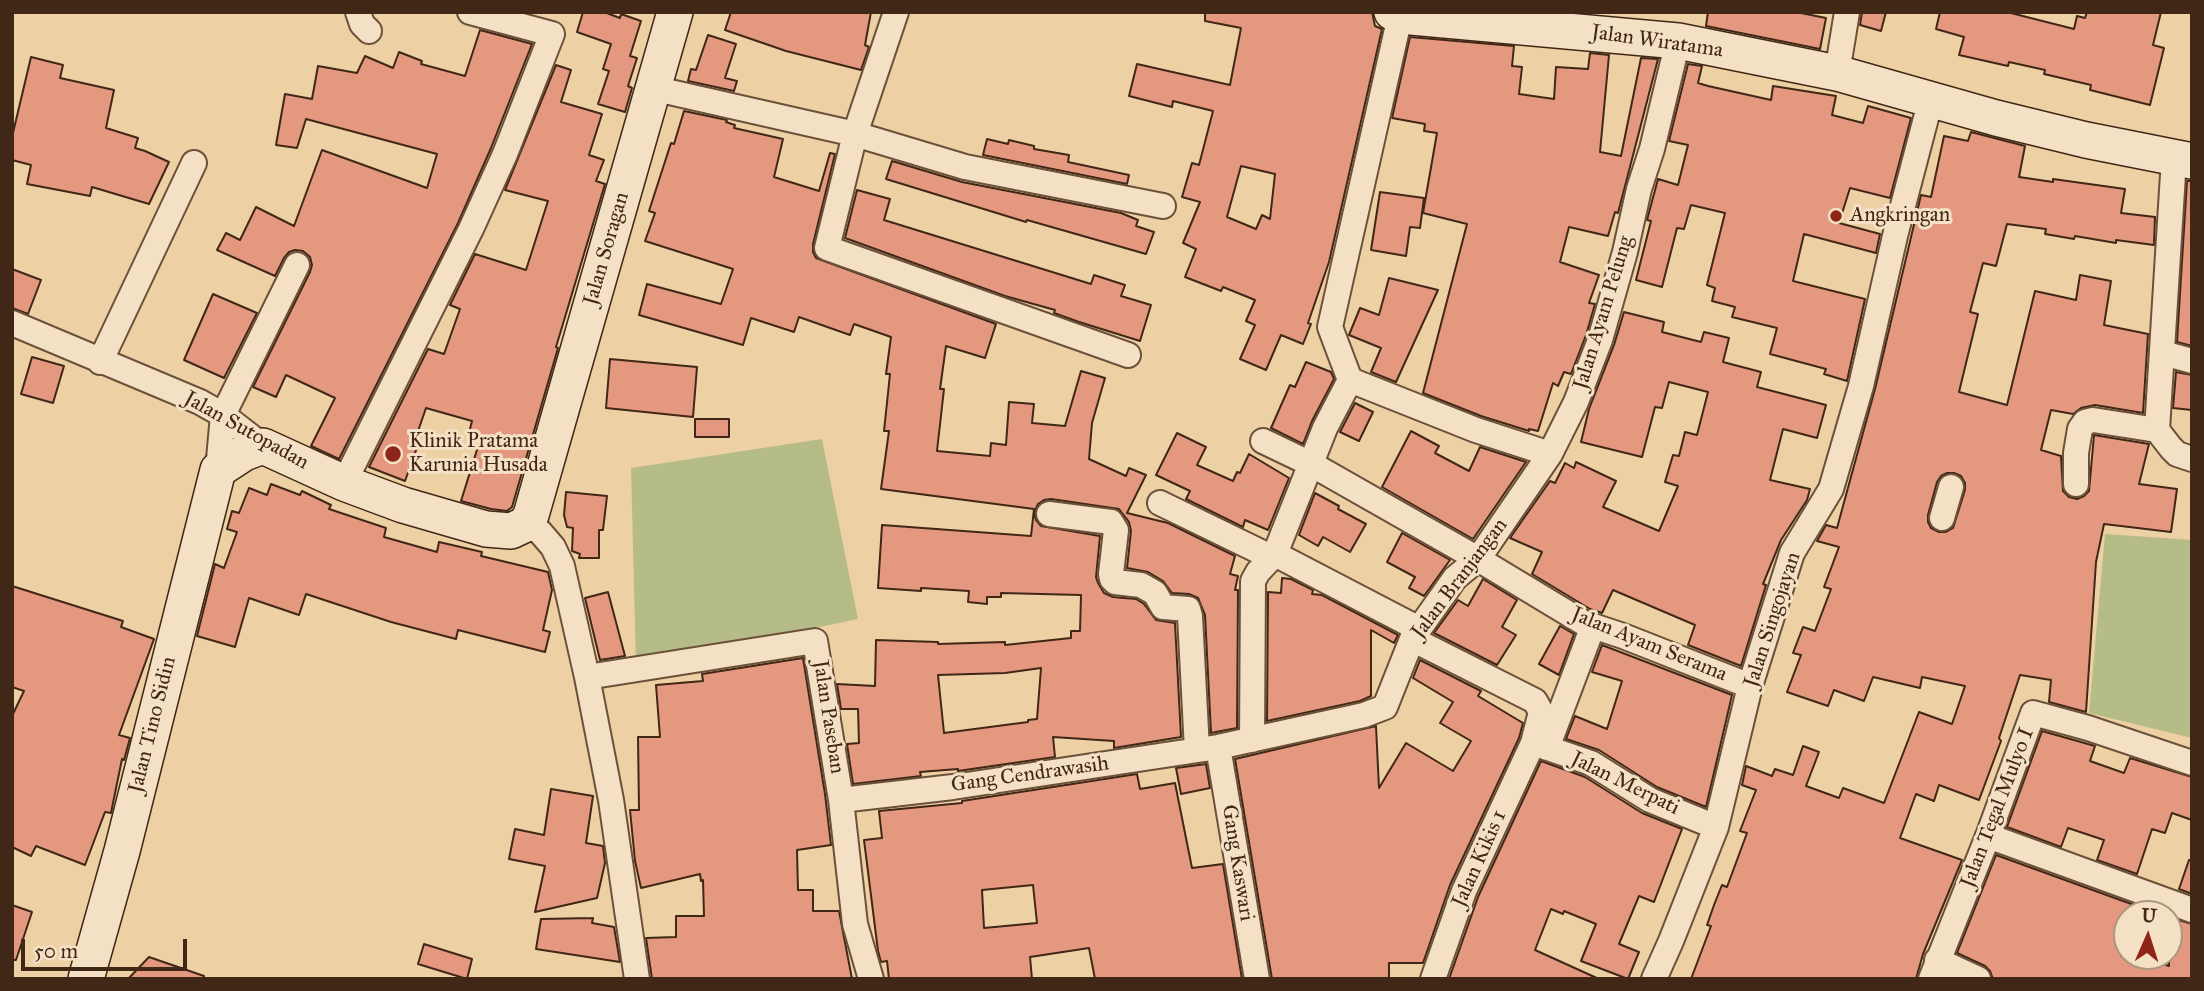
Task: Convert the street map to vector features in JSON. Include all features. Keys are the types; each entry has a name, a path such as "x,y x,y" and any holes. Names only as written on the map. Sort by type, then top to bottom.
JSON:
{"street":[{"path":"344,483 471,229 505,154 552,34 470,12"},
{"name":"Jalan Soragan","path":"526,524 531,515 675,12"},
{"path":"896,12 855,134 827,248 1128,355"},
{"path":"1837,73 1847,12"},
{"path":"1396,14 1330,327 1350,380 1476,430 1550,454"},
{"name":"Jalan Wiratama","path":"1396,14 1447,16 1678,41 1837,73 2086,140 2183,159"},
{"name":"Jalan Ayam Pelung","path":"1550,454 1576,402 1600,340 1652,149 1678,41"},
{"path":"652,88 855,134 965,167 1163,206"},
{"name":"Jalan Singojayan","path":"1654,979 1716,827 1750,686 1792,553 1831,489 1861,386 1930,99"},
{"path":"2183,159 2157,430 2177,454 2192,459"},
{"path":"100,362 194,163"},
{"path":"223,415 297,265"},
{"name":"Jalan Sutopadan","path":"12,323 200,402 223,415 263,446 344,483 403,505 486,529 511,531 526,524"},
{"path":"2163,354 2192,361"},
{"path":"1252,740 1253,581 1274,556 1325,428 1350,380"},
{"name":"Jalan Tino Sidin","path":"86,979 122,851 218,470 223,415"},
{"path":"2076,484 2076,453 2080,429 2085,422 2099,421 2157,430"},
{"name":"Jalan Ayam Serama","path":"1263,441 1311,464 1584,623 1750,686"},
{"path":"218,470 244,453 263,446"},
{"name":"Jalan Branjangan","path":"1207,749 1364,715 1385,707 1415,634 1455,578 1478,559 1550,454"},
{"path":"1942,518 1951,487"},
{"path":"1160,503 1274,556 1535,701 1541,712 1540,745"},
{"name":"Gang Kaswari","path":"1049,514 1111,522 1116,530 1112,579 1115,582 1141,585 1154,593 1161,606 1188,609 1207,749 1257,979"},
{"path":"526,524 540,532 562,566 611,800 638,979"},
{"path":"1540,745 1593,626"},
{"name":"Jalan Paseban","path":"587,677 815,641 841,800 855,924 872,979"},
{"name":"Jalan Tegal Mulyo I","path":"1934,969 2034,713 2192,763"},
{"name":"Jalan Merpati","path":"1540,745 1591,763 1650,800 1716,827"},
{"name":"Jalan Kikis 1","path":"1433,979 1464,891 1540,745"},
{"name":"Gang Cendrawasih","path":"841,800 953,787 1207,749"},
{"path":"1988,836 2192,909"},
{"path":"1934,969 1978,979"}],"green space":[{"path":"822,439 858,619 636,665 631,468"},
{"path":"2105,534 2192,540 2192,738 2089,713"}],"building":[{"path":"583,12 604,12 620,18 621,14 641,21 630,56 637,58 628,86 632,88 625,112 598,104 609,71 603,69 611,44 577,32"},
{"path":"731,12 871,12 865,45 869,47 861,70 786,51 725,30"},
{"path":"1205,12 1372,12 1375,26 1382,29 1329,262 1308,323 1311,324 1303,344 1281,335 1266,370 1240,359 1255,325 1246,321 1255,300 1223,287 1221,291 1185,277 1196,249 1183,243 1200,202 1182,197 1192,163 1199,165 1213,111 1173,101 1172,107 1129,96 1137,64 1230,85 1241,28 1205,21","holes":["1241,166 1275,174 1270,219 1262,215 1256,229 1227,217"]},
{"path":"1708,12 1796,12 1826,18 1820,49 1706,26"},
{"path":"1862,12 1886,12 1881,31 1860,25"},
{"path":"1940,12 2007,12 2074,29 2077,16 2085,18 2087,12 2161,12 2153,45 2164,48 2150,105 2090,90 2091,85 2044,74 2045,70 2009,62 2008,66 1959,55 1964,37 1936,29"},
{"path":"480,30 532,44 458,223 339,459 311,446 335,398 286,375 276,397 253,387 310,272 310,257 303,251 289,252 275,276 217,250 226,233 240,240 256,207 294,226 322,150 427,188 437,154 306,119 297,148 276,145 285,94 312,99 318,66 357,73 365,56 393,68 399,52 422,61 421,64 465,76"},
{"path":"708,35 736,44 725,78 737,81 734,91 688,81 691,69 696,70"},
{"path":"1410,37 1514,46 1512,66 1522,67 1519,94 1554,99 1556,67 1588,69 1590,53 1609,55 1600,152 1621,156 1641,58 1658,59 1618,213 1615,212 1608,236 1569,227 1560,262 1599,275 1589,303 1595,304 1571,374 1564,372 1558,386 1553,383 1538,431 1529,431 1481,416 1423,393 1467,224 1423,213 1437,133 1424,131 1425,124 1392,118"},
{"path":"31,57 63,65 60,78 114,90 106,128 138,138 135,148 169,162 149,204 92,187 90,196 27,184 31,165 12,160 12,137"},
{"path":"1688,64 1702,66 1698,83 1708,86 1771,100 1773,86 1836,96 1832,115 1863,123 1868,106 1911,118 1890,198 1850,188 1839,223 1880,234 1876,253 1804,234 1793,281 1865,299 1847,381 1824,374 1826,369 1770,354 1777,328 1732,317 1735,307 1712,301 1715,288 1707,285 1725,213 1691,205 1684,229 1677,228 1662,287 1636,280 1658,179 1678,185 1688,145 1669,141"},
{"path":"556,65 571,70 561,102 602,114 589,155 604,160 596,181 605,184 512,507 507,511 491,509 461,501 481,437 469,433 472,421 426,408 415,440 419,442 405,481 369,467 428,349 444,354 460,309 450,305 475,254 526,270 548,201 505,190"},
{"path":"684,111 727,120 726,122 735,125 734,128 783,139 774,177 819,191 830,153 835,154 813,244 816,258 996,324 985,358 946,346 940,389 944,389 937,451 990,456 991,443 1006,445 1009,402 1034,404 1032,423 1065,426 1081,371 1105,378 1092,423 1089,459 1126,476 1129,468 1146,475 1127,513 1168,523 1235,556 1230,574 1238,576 1235,590 1238,590 1237,728 1211,733 1205,615 1198,598 1189,594 1172,593 1163,581 1148,572 1127,568 1131,531 1129,522 1119,509 1044,500 1038,504 1034,513 1041,526 1100,536 1096,577 1104,593 1113,597 1136,599 1144,604 1156,620 1175,623 1181,737 1114,748 1114,741 1053,737 1055,757 958,771 920,772 921,776 853,784 847,744 859,743 858,709 841,709 837,684 875,686 876,640 938,644 1005,642 1005,645 1071,638 1071,631 1080,631 1081,595 1001,593 1001,597 987,597 987,604 968,602 969,591 878,588 882,525 1031,536 1034,509 881,489 889,431 884,431 890,374 886,374 891,337 854,324 850,335 799,317 794,332 751,318 743,345 639,315 647,284 721,304 733,269 645,241 655,213 649,211 671,143 674,144","holes":["1041,668 1037,719 944,733 938,675 1005,673"]},
{"path":"1971,132 2025,146 2019,177 2125,189 2121,213 2155,217 2154,245 2116,240 2116,243 2075,236 2074,239 2045,234 2046,229 2007,224 1996,266 1983,263 1970,312 1978,314 1959,392 2007,405 2035,291 2076,300 2080,275 2111,281 2104,325 2148,334 2143,413 2095,405 2081,408 2073,414 2051,410 2041,450 2061,456 2063,491 2069,497 2077,499 2089,491 2094,435 2149,444 2139,484 2177,489 2171,532 2104,524 2096,562 2086,712 2049,702 2051,680 2020,675 1999,738 2001,741 1979,800 1939,785 1934,801 1916,794 1900,838 1962,860 1923,954 1916,979 1691,979 1711,926 1707,925 1714,905 1722,885 1727,887 1747,833 1740,831 1756,790 1742,785 1746,766 1772,776 1775,769 1793,775 1803,746 1819,752 1806,786 1839,798 1843,788 1884,803 1919,712 1952,724 1965,686 1922,677 1920,688 1873,677 1864,701 1834,690 1828,706 1787,692 1801,655 1793,653 1803,627 1815,631 1831,589 1824,587 1839,547 1817,541 1826,525 1837,528 1875,389 1921,195 1931,197 1944,136 1968,141","holes":["1954,473 1961,476 1965,490 1953,528 1939,532 1931,528 1928,515 1937,482 1941,476"]},
{"path":"987,139 1008,144 1009,140 1034,146 1034,149 1069,155 1068,162 1129,175 1127,184 983,155"},
{"path":"892,161 962,182 1121,213 1138,220 1136,226 1154,232 1146,254 1027,220 1026,222 886,179"},
{"path":"2187,181 2192,181 2192,346 2177,342"},
{"path":"857,190 890,199 884,220 1091,284 1094,275 1125,285 1121,296 1151,305 1140,341 1079,322 1054,313 1055,310 1005,296 845,238"},
{"path":"1380,192 1424,198 1420,228 1410,227 1406,256 1371,250"},
{"path":"12,269 41,280 28,314 12,308"},
{"path":"1389,278 1438,290 1396,382 1371,372 1381,348 1349,335 1360,308 1379,315"},
{"path":"213,294 257,313 224,378 184,360"},
{"path":"1624,312 1664,322 1662,332 1701,342 1704,332 1729,338 1723,362 1761,372 1757,387 1826,405 1817,438 1783,429 1770,480 1810,489 1807,500 1781,540 1763,584 1766,585 1741,666 1688,645 1695,625 1613,590 1602,613 1590,609 1532,574 1542,552 1510,538 1550,481 1555,483 1565,463 1574,468 1576,462 1616,481 1603,507 1659,531 1678,486 1665,482 1673,455 1679,456 1685,432 1697,435 1708,392 1669,382 1662,408 1655,407 1642,457 1581,442 1589,409"},
{"path":"32,357 64,366 53,403 21,394"},
{"path":"610,359 697,367 693,417 606,408"},
{"path":"1306,362 1331,372 1334,379 1303,444 1271,428 1290,385 1295,387"},
{"path":"2176,372 2192,375 2192,410 2173,408"},
{"path":"1355,403 1373,412 1359,441 1340,432"},
{"path":"695,419 729,419 729,437 695,437"},
{"path":"1411,431 1439,446 1435,453 1469,471 1480,447 1526,462 1473,539 1382,487"},
{"path":"1177,433 1206,447 1197,465 1233,481 1249,454 1289,478 1268,530 1245,520 1243,527 1186,499 1190,491 1156,475"},
{"path":"271,484 300,495 302,491 331,505 329,509 386,528 384,537 437,552 439,542 482,552 481,556 548,572 552,590 543,630 550,632 545,652 458,630 456,639 391,622 306,594 299,615 249,598 235,647 197,636 215,564 224,568 237,532 227,529 232,511 239,513 249,488 267,495"},
{"path":"566,492 607,496 603,530 599,530 599,558 579,558 580,554 572,551 573,528 567,527 564,515"},
{"path":"1315,493 1366,524 1350,552 1323,537 1318,546 1299,535"},
{"path":"1402,533 1450,560 1424,596 1409,588 1415,577 1387,562"},
{"path":"1282,578 1291,579 1313,590 1312,594 1322,595 1398,635 1394,643 1371,630 1371,696 1360,701 1267,721 1268,592 1281,593"},
{"path":"1483,579 1517,600 1502,627 1516,635 1497,665 1434,633 1458,600 1468,606"},
{"path":"12,586 123,621 121,627 154,639 119,735 130,738 124,760 122,759 111,813 105,812 85,865 36,846 31,856 12,847 12,716 24,691 12,687"},
{"path":"608,592 625,656 600,660 585,598"},
{"path":"1560,626 1574,634 1559,675 1539,664"},
{"path":"1602,645 1732,695 1706,807 1657,787 1599,750 1566,739 1575,716 1607,729 1622,681 1592,672"},
{"path":"803,658 831,845 797,850 798,890 813,890 813,911 839,911 852,979 652,979 646,938 676,937 676,916 704,916 703,880 701,881 700,874 641,888 635,861 630,810 639,810 638,737 660,737 656,685 703,681 702,674"},
{"path":"1420,660 1481,691 1478,696 1523,723 1519,738 1450,885 1423,963 1389,963 1389,979 1272,979 1235,759 1376,726 1379,788 1406,743 1453,771 1471,741 1440,723 1453,702 1413,678"},
{"path":"2042,731 2095,746 2090,761 2124,773 2130,758 2192,777 2192,820 2172,813 2165,833 2152,829 2137,874 2097,860 2104,840 2068,828 2061,847 2007,827"},
{"path":"1541,761 1585,777 1642,813 1682,829 1654,902 1639,896 1619,944 1639,952 1628,979 1581,961 1596,924 1564,911 1563,914 1551,909 1535,950 1599,979 1449,979 1478,897"},
{"path":"1206,764 1210,788 1181,794 1176,768"},
{"path":"1137,774 1140,789 1175,783 1192,868 1223,864 1242,979 1095,979 1089,948 1030,957 1032,979 889,979 887,961 881,962 878,951 864,840 882,838 879,811","holes":["1033,885 1037,923 984,928 982,890"]},
{"path":"551,789 593,796 586,843 603,846 605,863 597,898 535,912 545,866 509,859 515,829 544,835"},
{"path":"1996,855 2120,900 2113,900 2113,970 2183,970 2183,921 2192,924 2192,979 1993,979 1985,966 1957,953"},
{"path":"2189,860 2192,860 2192,894 2179,889"},
{"path":"12,905 32,912 16,960 12,960"},
{"path":"593,918 592,923 614,927 620,962 536,949 541,919"},
{"path":"424,944 472,959 467,979 418,964"},
{"path":"149,957 204,976 204,979 128,979"}],"place":[{"name":"Angkringan","path":"1836,216"},
{"name":"Klinik Pratama Karunia Husada","path":"393,454"}]}
